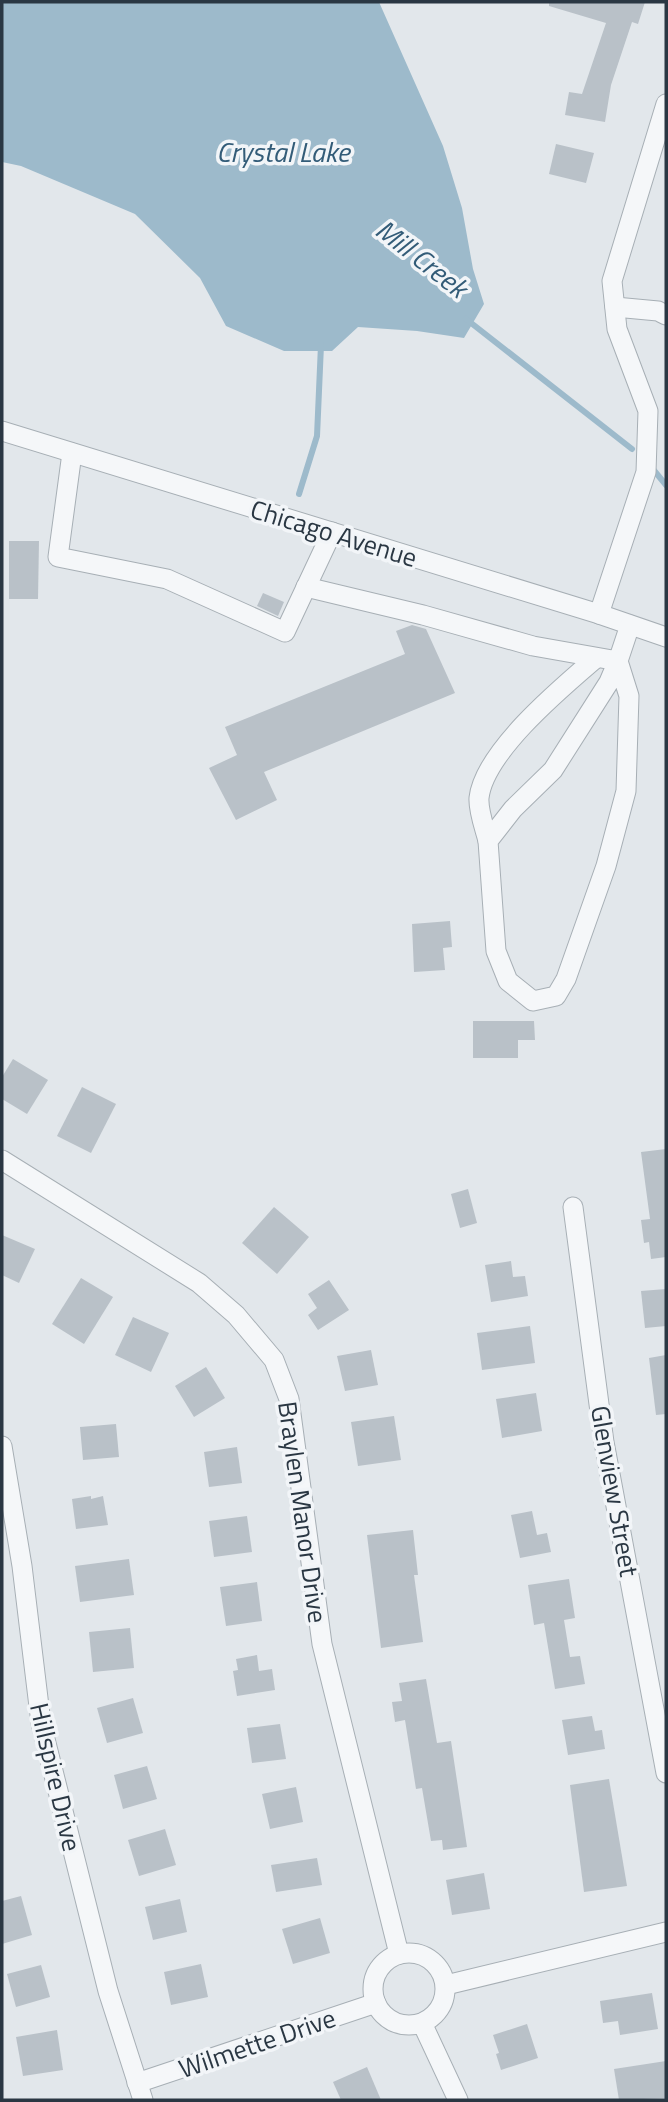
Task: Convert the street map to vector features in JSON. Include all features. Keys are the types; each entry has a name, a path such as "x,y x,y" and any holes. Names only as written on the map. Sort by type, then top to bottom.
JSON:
{"street":[{"path":"599,614 646,472 648,411 617,328 612,281 666,104"},
{"path":"615,307 658,310 666,315"},
{"name":"Chicago Avenue","path":"2,431 599,614 666,637"},
{"path":"72,453 58,557 167,579 285,632 332,532"},
{"path":"306,587 423,615 533,646 618,662"},
{"path":"488,841 513,809 553,770 608,682 618,662 630,625"},
{"path":"596,657 548,699 493,760 479,799 488,841 496,951 508,981 533,1002 556,996 566,979 606,866 626,791 629,696 618,662"},
{"name":"Braylen Manor Drive","path":"2,1160 199,1283 236,1315 274,1360 289,1399 322,1644 399,1954"},
{"name":"Glenview Street","path":"573,1207 604,1442 666,1773"},
{"name":"Hillspire Drive","path":"2,1446 22,1566 41,1723 107,1991 140,2092"},
{"path":"446,1985 666,1932"},
{"path":"410,1952 430,1958 443,1975 446,1985 440,2008 422,2023 411,2025 400,2024 381,2012 373,1991 374,1978 388,1959 410,1952"},
{"name":"Wilmette Drive","path":"140,2092 376,2003"},
{"path":"422,2023 458,2100"}],"water":[{"name":"Crystal Lake","path":"2,2 379,2 443,146 462,208 473,269 484,304 464,338 417,331 358,327 332,351 284,351 226,326 200,278 135,214 21,166 2,162"}],"building":[{"path":"549,2 645,2 638,24 632,22 611,85 605,122 565,115 569,92 582,94 606,23 549,6"},
{"path":"556,144 594,153 586,183 549,174"},
{"path":"9,541 39,541 38,599 9,599"},
{"path":"263,593 284,602 278,616 257,606"},
{"path":"412,625 426,629 455,693 264,772 277,800 236,820 209,768 237,755 225,727 405,654 396,631"},
{"path":"450,921 452,947 443,948 445,970 414,972 412,924"},
{"path":"473,1021 534,1021 535,1040 518,1040 518,1058 473,1058"},
{"path":"13,1059 48,1080 27,1114 2,1099 2,1077"},
{"path":"82,1087 116,1104 91,1153 57,1136"},
{"path":"666,1149 666,1257 651,1259 649,1242 644,1243 641,1220 650,1219 641,1152"},
{"path":"468,1189 477,1223 460,1228 451,1194"},
{"path":"274,1207 309,1237 277,1274 242,1243"},
{"path":"2,1235 35,1249 19,1283 2,1275"},
{"path":"511,1261 513,1277 525,1276 528,1296 491,1302 485,1265"},
{"path":"81,1278 113,1297 84,1344 52,1324"},
{"path":"329,1280 349,1310 318,1330 308,1315 317,1308 308,1294"},
{"path":"666,1289 666,1326 645,1328 641,1291"},
{"path":"133,1317 169,1333 151,1372 115,1355"},
{"path":"530,1326 535,1363 482,1370 477,1333"},
{"path":"371,1350 378,1385 345,1391 337,1356"},
{"path":"666,1355 666,1414 656,1415 649,1358"},
{"path":"206,1367 225,1398 194,1417 175,1386"},
{"path":"536,1393 542,1431 502,1438 496,1399"},
{"path":"394,1416 401,1460 358,1466 351,1422"},
{"path":"116,1424 119,1457 83,1460 80,1427"},
{"path":"237,1447 242,1483 209,1487 204,1452"},
{"path":"91,1496 91,1499 103,1496 108,1525 76,1529 72,1499"},
{"path":"532,1511 537,1535 547,1533 551,1552 520,1558 511,1515"},
{"path":"247,1516 252,1552 214,1557 209,1521"},
{"path":"413,1530 418,1575 414,1575 423,1642 381,1648 367,1535"},
{"path":"129,1559 134,1595 80,1602 75,1566"},
{"path":"569,1579 575,1618 564,1620 570,1657 580,1656 585,1684 555,1689 544,1623 534,1625 528,1585"},
{"path":"257,1582 262,1621 226,1626 220,1587"},
{"path":"130,1628 134,1668 93,1672 89,1632"},
{"path":"257,1655 259,1671 272,1669 275,1690 237,1696 233,1671 238,1670 236,1659"},
{"path":"426,1679 437,1743 451,1741 467,1847 443,1850 442,1840 431,1841 422,1788 416,1789 405,1720 395,1722 392,1702 402,1701 399,1683"},
{"path":"133,1698 143,1733 107,1743 97,1708"},
{"path":"592,1716 595,1731 602,1730 605,1749 568,1755 562,1720"},
{"path":"280,1724 286,1759 252,1763 247,1728"},
{"path":"147,1766 157,1799 123,1809 114,1775"},
{"path":"609,1779 627,1886 584,1892 570,1785"},
{"path":"296,1787 303,1822 270,1829 262,1794"},
{"path":"165,1829 176,1865 139,1876 128,1840"},
{"path":"317,1858 322,1885 276,1892 271,1865"},
{"path":"484,1873 490,1909 452,1915 446,1880"},
{"path":"21,1896 32,1935 2,1944 2,1901"},
{"path":"180,1899 187,1932 153,1940 145,1907"},
{"path":"320,1918 330,1953 293,1964 282,1929"},
{"path":"201,1964 208,1997 171,2005 164,1972"},
{"path":"41,1965 50,1997 16,2007 7,1974"},
{"path":"652,1993 658,2029 620,2035 618,2021 603,2023 600,2001"},
{"path":"527,2024 538,2058 501,2070 493,2035"},
{"path":"57,2030 63,2070 23,2076 16,2037"},
{"path":"666,2061 666,2098 619,2100 614,2069"},
{"path":"367,2067 381,2100 341,2100 333,2082"}],"waterway":[{"name":"Mill Creek","path":"466,319 632,449"},
{"path":"299,494 317,436 321,345"},
{"name":"Mill Creek","path":"652,468 666,485"}]}
